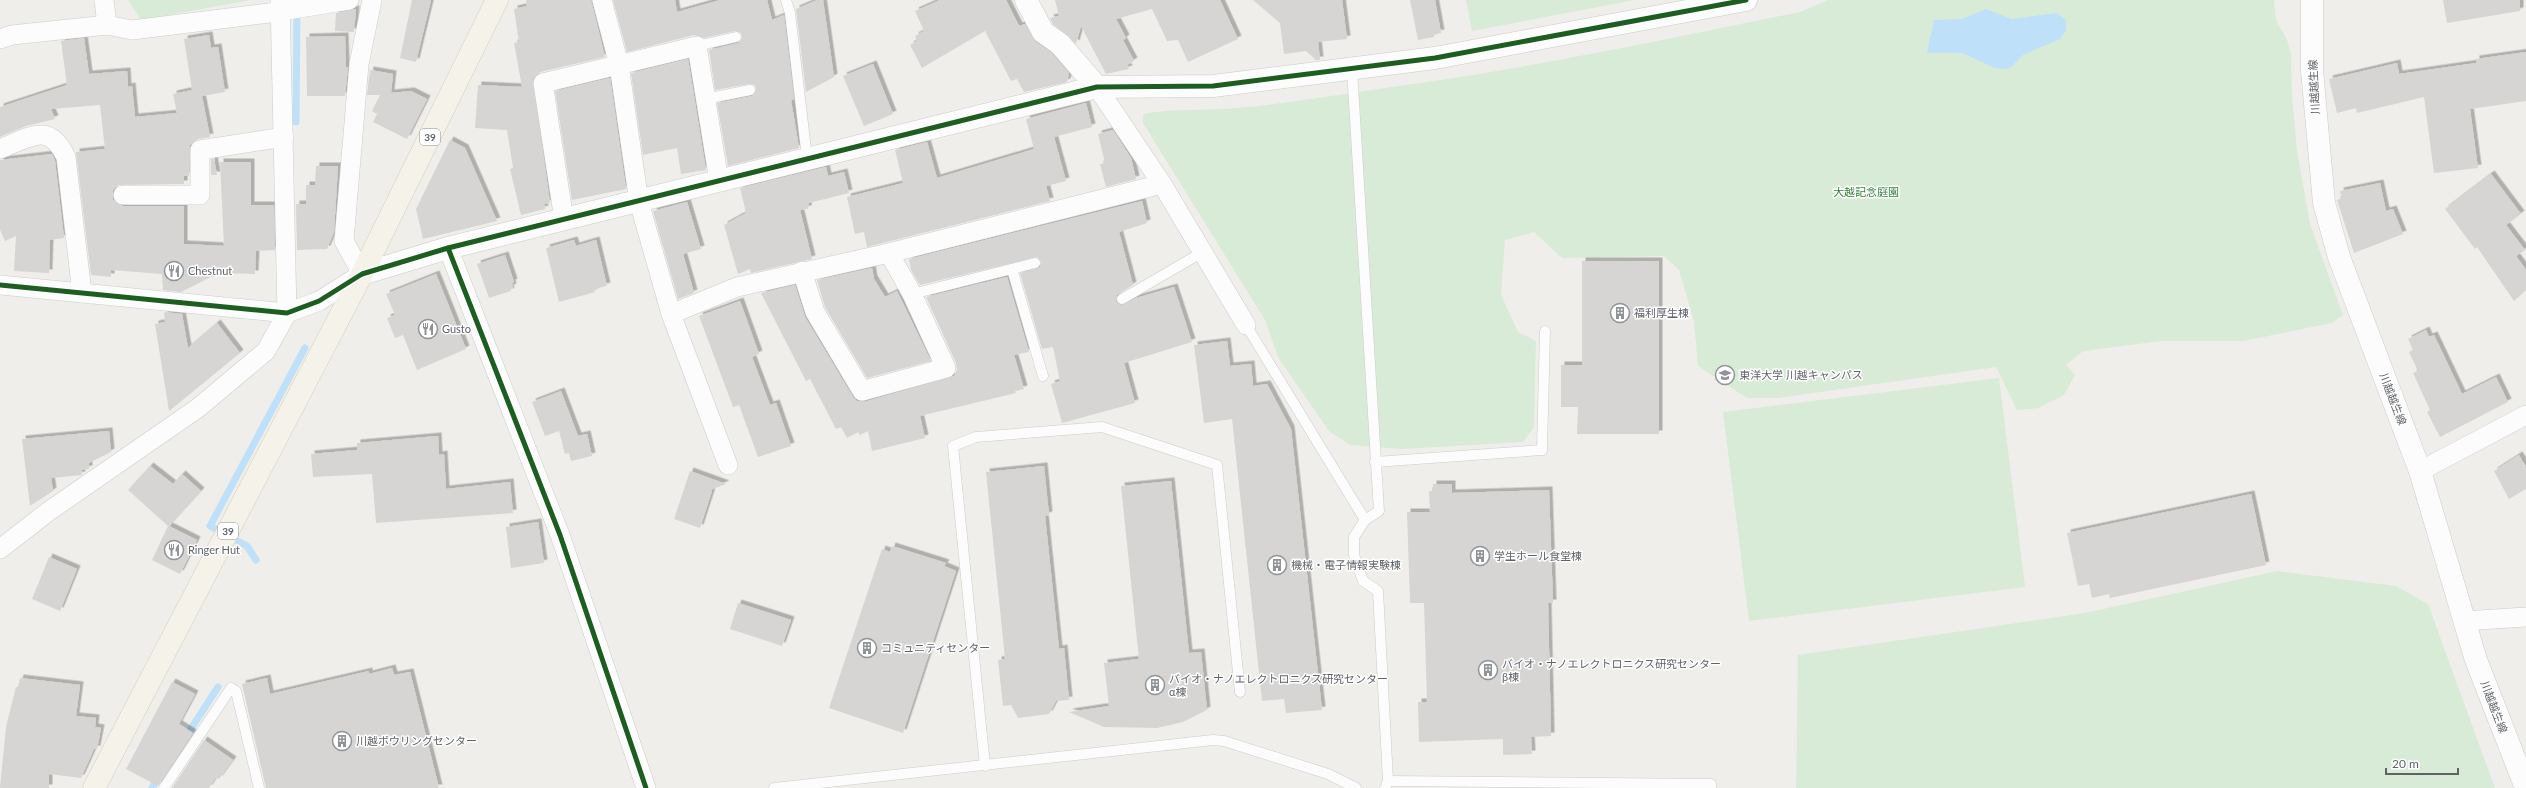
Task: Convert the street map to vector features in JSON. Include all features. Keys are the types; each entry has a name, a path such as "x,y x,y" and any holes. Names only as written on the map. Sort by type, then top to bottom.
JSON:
{"main road":[{"name":"39","path":"94,788 362,274 497,0"}],"street":[{"path":"104,0 107,25"},
{"path":"0,39 12,35 107,25 132,30 289,6 349,0"},
{"path":"362,274 344,241 359,64 372,0"},
{"path":"602,0 619,65 639,202 671,314 728,465"},
{"path":"1026,0 1043,32 1060,44 1097,87 1162,184 1246,325"},
{"path":"0,286 287,313 319,301 362,274 448,248 639,202 807,158 1097,87 1213,86 1435,58 1746,0"},
{"name":"川越越生線","path":"2312,0 2312,70 2324,203 2339,256 2420,471 2464,621 2488,694 2526,788"},
{"path":"0,549 49,511 198,408 266,351 287,313 284,137 289,6"},
{"path":"564,220 543,83 697,46 719,181"},
{"path":"0,149 33,136 47,134 54,138 61,146 66,157 82,293"},
{"path":"123,195 200,195 200,150 284,137"},
{"path":"671,314 737,286 889,253 1162,184"},
{"path":"448,248 560,535 646,788"},
{"path":"802,271 816,312 862,391 946,368 912,294 889,253"},
{"path":"2420,471 2526,415"},
{"path":"2464,621 2526,617"}],"lane":[{"path":"786,0 790,13 807,158"},
{"path":"697,46 736,37"},
{"path":"1352,68 1379,511 1364,520 1354,537 1354,555 1364,581 1378,591 1386,784 1711,784 1711,788"},
{"path":"705,99 750,90"},
{"path":"1122,299 1203,252"},
{"path":"912,294 1035,263"},
{"path":"1012,269 1043,376"},
{"path":"1246,325 1364,520"},
{"path":"1375,462 1542,450 1545,331"},
{"path":"985,766 953,446 976,438 1102,427 1217,465 1240,692"},
{"path":"164,788 231,688 236,691 259,788"},
{"path":"774,788 1213,740 1224,741 1328,774 1356,788"}],"green space":[{"path":"128,0 251,0 141,20"},
{"path":"1466,0 1635,0 1472,31"},
{"name":"大越記念庭園","path":"1828,0 2274,0 2276,20 2287,40 2291,53 2292,97 2297,151 2310,224 2343,315 2332,323 2243,341 2162,341 2083,351 2066,365 2075,375 2064,395 2038,408 2017,410 1996,367 1778,398 1747,398 1698,366 1694,321 1679,270 1664,256 1562,258 1534,232 1505,240 1501,295 1518,332 1536,341 1534,427 1523,442 1402,449 1350,445 1329,431 1279,359 1265,320 1143,123 1143,114 1154,112 1224,109 1275,104 1443,80 1545,62 1800,12"},
{"path":"1999,378 2025,587 1749,621 1723,412"},
{"path":"2277,571 2396,586 2428,604 2495,788 1796,788 1798,655 2085,613"}],"water":[{"path":"1986,9 2012,19 2057,13 2066,20 2066,30 2060,39 2023,55 2010,68 2006,69 1995,68 1962,53 1927,53 1934,20 1962,19"}],"building":[{"path":"412,0 431,0 416,62 400,58"},
{"path":"526,0 591,0 605,57 540,72 533,79 550,203 544,204 545,209 521,215 510,169 513,168 507,130 475,128 478,85 522,87 514,43 519,42 514,9 527,6"},
{"path":"613,0 675,0 677,12 720,0 767,0 772,20 784,15 794,99 791,100 799,148 728,166 717,103 752,96 756,89 755,85 749,84 715,90 709,50 738,43 742,39 741,33 735,31 704,38 694,35 627,52"},
{"path":"817,0 823,0 834,77 806,92 796,9"},
{"path":"940,0 1006,0 1019,26 1025,24 1036,42 1052,53 1069,73 1067,82 1024,92 1017,79 1011,81 985,31 922,68 910,45 917,41 915,36 924,31 915,11"},
{"path":"1055,0 1220,0 1238,39 1188,62 1178,40 1167,41 1152,9 1116,19 1126,38 1123,40 1134,61 1127,65 1129,69 1106,74 1081,26 1076,44 1053,24 1050,18 1059,16"},
{"path":"1253,0 1342,0 1347,39 1318,42 1320,60 1316,60 1306,51 1284,54 1280,23"},
{"path":"1410,0 1435,0 1441,33 1434,34 1434,37 1418,40"},
{"path":"2443,0 2520,0 2520,11 2447,23"},
{"path":"356,9 354,32 335,31 336,13"},
{"path":"209,35 211,48 218,47 225,92 202,96 210,137 198,139 190,145 189,176 184,176 184,184 118,185 113,190 113,200 123,206 184,206 184,244 224,246 220,162 251,162 251,205 274,205 275,250 256,251 255,274 219,273 181,292 163,290 162,274 111,270 111,277 91,275 76,152 105,149 100,105 51,109 55,119 26,126 0,137 0,107 67,85 61,41 84,38 89,74 127,71 128,87 132,86 135,117 177,113 173,94 192,90 184,39"},
{"path":"345,36 346,67 348,67 345,96 307,96 306,37"},
{"path":"2526,52 2526,101 2470,109 2478,168 2434,173 2424,97 2357,113 2356,108 2337,113 2329,79 2397,63 2399,74 2476,63 2476,59"},
{"path":"688,59 706,170 681,174 677,148 643,155 631,73"},
{"path":"873,64 893,114 864,126 843,76"},
{"path":"370,70 393,74 391,93 411,91 427,99 407,139 373,122 377,114 372,111 380,95 367,95"},
{"path":"610,78 626,189 572,200 555,91"},
{"path":"1086,103 1092,127 1054,137 1066,181 1046,186 1050,201 867,247 864,232 855,234 847,197 903,183 895,150 927,142 937,178 1034,149 1026,119"},
{"path":"1113,130 1131,158 1136,179 1106,187 1100,164 1105,163 1098,134"},
{"path":"450,140 465,148 497,221 423,239 416,209"},
{"path":"52,154 55,161 64,238 50,240 49,273 14,271 16,236 5,241 0,230 0,160"},
{"path":"211,159 214,159 217,175 211,175"},
{"path":"316,166 338,166 334,232 327,249 297,250 296,204 306,204 306,185 315,185"},
{"path":"826,167 828,176 844,172 849,193 809,203 808,209 800,210 812,259 751,273 750,269 738,274 724,225 746,213 740,188"},
{"path":"2491,174 2521,214 2506,225 2525,250 2516,256 2526,270 2526,290 2514,301 2477,247 2475,249 2445,209"},
{"path":"2380,183 2386,211 2393,209 2403,234 2354,253 2337,200 2342,198 2340,191"},
{"path":"1142,201 1147,223 1119,232 1133,285 1117,295 1116,302 1122,305 1136,298 1174,287 1192,342 1124,363 1135,403 1062,423 1051,384 1060,381 1053,347 1042,349 1020,273 1040,267 1041,262 1037,257 920,285 911,270 909,259"},
{"path":"687,202 701,249 683,254 694,293 678,299 653,211"},
{"path":"574,240 576,246 596,240 607,286 594,289 595,292 559,302 546,248"},
{"path":"505,255 514,282 512,283 513,287 510,288 511,291 489,298 477,264"},
{"name":"福利厚生棟","path":"1582,261 1659,261 1659,434 1577,434 1578,407 1561,407 1561,365 1582,365"},
{"path":"872,268 874,279 885,297 897,291 931,361 867,378 825,307 817,280"},
{"path":"436,274 466,349 417,370 403,335 395,338 387,318 395,315 386,294"},
{"path":"1007,277 1029,352 1014,355 1024,389 1015,391 1016,393 920,416 925,438 872,451 868,431 860,435 858,432 847,438 841,427 836,429 810,379 806,381 761,293 795,285 805,317 853,397 857,401 864,402 954,376 957,370 956,363 926,297"},
{"path":"740,301 759,354 752,357 770,405 776,403 791,446 758,457 739,405 733,407 699,316"},
{"path":"164,312 182,314 188,348 217,323 240,353 169,411 155,324 165,322"},
{"path":"2426,330 2429,337 2434,335 2462,394 2496,377 2508,402 2440,437 2427,412 2430,410 2413,373 2418,371 2409,352 2413,350 2408,339"},
{"name":"機械・電子情報実験棟","path":"1227,341 1230,366 1251,364 1253,386 1267,384 1291,429 1322,710 1286,713 1284,699 1262,701 1232,419 1204,423 1194,345"},
{"path":"561,391 578,436 587,434 592,456 571,461 569,453 565,454 559,431 545,436 532,402"},
{"path":"109,431 111,452 89,463 89,469 81,470 82,475 51,478 53,491 30,506 22,439"},
{"path":"438,436 439,455 444,454 446,489 510,482 513,513 376,523 372,474 313,477 311,454 357,450 357,443"},
{"path":"2519,455 2526,467 2526,489 2509,499 2494,471"},
{"path":"150,466 173,484 182,474 201,491 169,526 197,540 180,574 152,560 168,526 128,490"},
{"path":"1044,466 1049,515 1045,516 1059,649 1064,648 1069,700 1056,701 1049,714 1018,718 1011,705 1003,706 998,660 1005,659 986,472"},
{"path":"690,471 726,484 710,490 712,491 700,528 674,519"},
{"path":"1171,481 1189,653 1201,652 1207,710 1183,722 1157,728 1104,727 1069,712 1109,706 1104,663 1139,659 1121,486"},
{"path":"1433,484 1452,484 1452,493 1549,490 1553,603 1548,603 1551,736 1531,737 1532,754 1503,755 1503,739 1419,742 1418,702 1427,702 1424,603 1410,603 1407,512 1430,512 1429,491 1433,491"},
{"path":"2251,494 2266,565 2110,598 2109,594 2092,598 2089,584 2078,586 2067,533"},
{"path":"538,522 544,563 511,568 506,527"},
{"name":"コミュニティセンター","path":"892,546 946,563 944,566 956,571 903,733 829,708 882,549 890,552"},
{"path":"49,557 77,569 60,611 32,599"},
{"path":"738,603 791,620 782,646 730,629"},
{"name":"川越ボウリングセンター","path":"392,668 394,675 410,672 439,788 266,788 242,684 267,678 270,694 369,671 369,674"},
{"path":"20,678 80,685 76,716 96,718 95,727 101,728 97,749 94,749 81,778 49,774 49,788 0,788 6,727 16,687 18,687"},
{"path":"172,682 195,694 179,724 193,733 158,786 126,769"},
{"path":"204,740 233,760 219,779 216,777 209,788 172,788"}],"waterway":[{"path":"296,122 297,8"},
{"path":"256,560 247,546 210,526 305,348"},
{"path":"185,738 218,687"},
{"path":"152,788 159,776"}],"cycle path":[{"path":"0,285 287,313 319,301 362,274 448,248 1097,87 1213,86 1435,58 1746,0"},
{"path":"448,248 560,535 646,788"}],"place":[{"name":"Chestnut","path":"174,271"},
{"name":"福利厚生棟","path":"1620,313"},
{"name":"Gusto","path":"428,329"},
{"name":"東洋大学 川越キャンパス","path":"1725,375"},
{"name":"Ringer Hut","path":"174,550"},
{"name":"学生ホール食堂棟","path":"1480,556"},
{"name":"機械・電子情報実験棟","path":"1277,565"},
{"name":"コミュニティセンター","path":"867,648"},
{"name":"バイオ・ナノエレクトロニクス研究センター β棟","path":"1488,670"},
{"name":"バイオ・ナノエレクトロニクス研究センター α棟","path":"1155,685"},
{"name":"川越ボウリングセンター","path":"342,741"}]}
